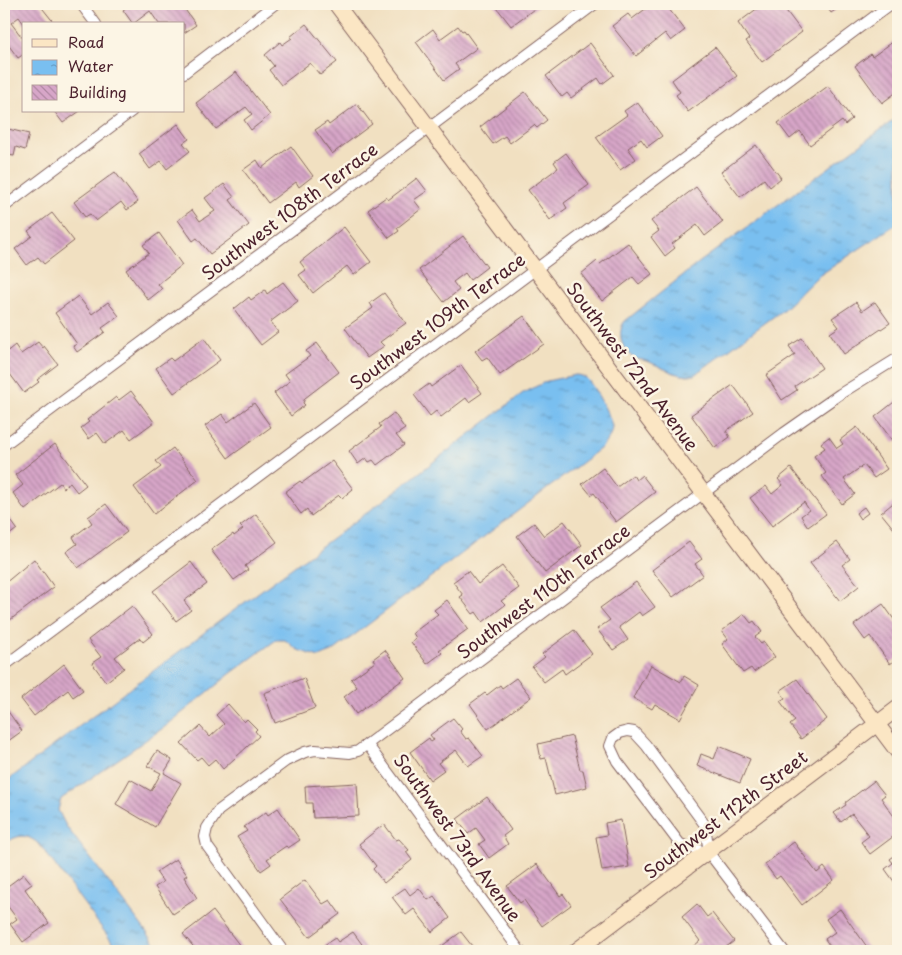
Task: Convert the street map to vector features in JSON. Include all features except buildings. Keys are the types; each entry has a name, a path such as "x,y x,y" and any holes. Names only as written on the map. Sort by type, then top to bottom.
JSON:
{"street":[{"path":"81,4 94,22"},
{"path":"185,72 275,4"},
{"name":"Southwest 72nd Avenue","path":"336,4 898,752"},
{"name":"Southwest 108th Terrace","path":"4,445 596,4"},
{"name":"Southwest 109th Terrace","path":"4,666 891,4"},
{"path":"4,207 131,112"},
{"name":"Southwest 110th Terrace","path":"283,951 210,853 205,837 207,828 218,811 294,757 305,752 315,750 350,753 358,751 812,413 898,358"},
{"name":"Southwest 112th Street","path":"576,951 898,708"},
{"path":"709,852 680,844 617,761 610,746 613,738 620,733 628,731 634,732 642,740 705,825 709,852 784,951"},
{"name":"Southwest 73rd Avenue","path":"367,744 520,951"}],"water":[{"path":"898,117 898,223 817,277 784,309 694,375 675,373 644,360 634,358 626,351 621,336 622,325 625,321 701,261"},
{"path":"575,375 586,378 602,402 609,417 612,427 611,433 601,448 332,652 319,657 298,650 285,640 276,640 230,674 166,726 61,799 58,810 66,826 161,951 119,951 40,845 31,838 22,836 4,844 4,783 376,506 523,393 547,381"}]}
